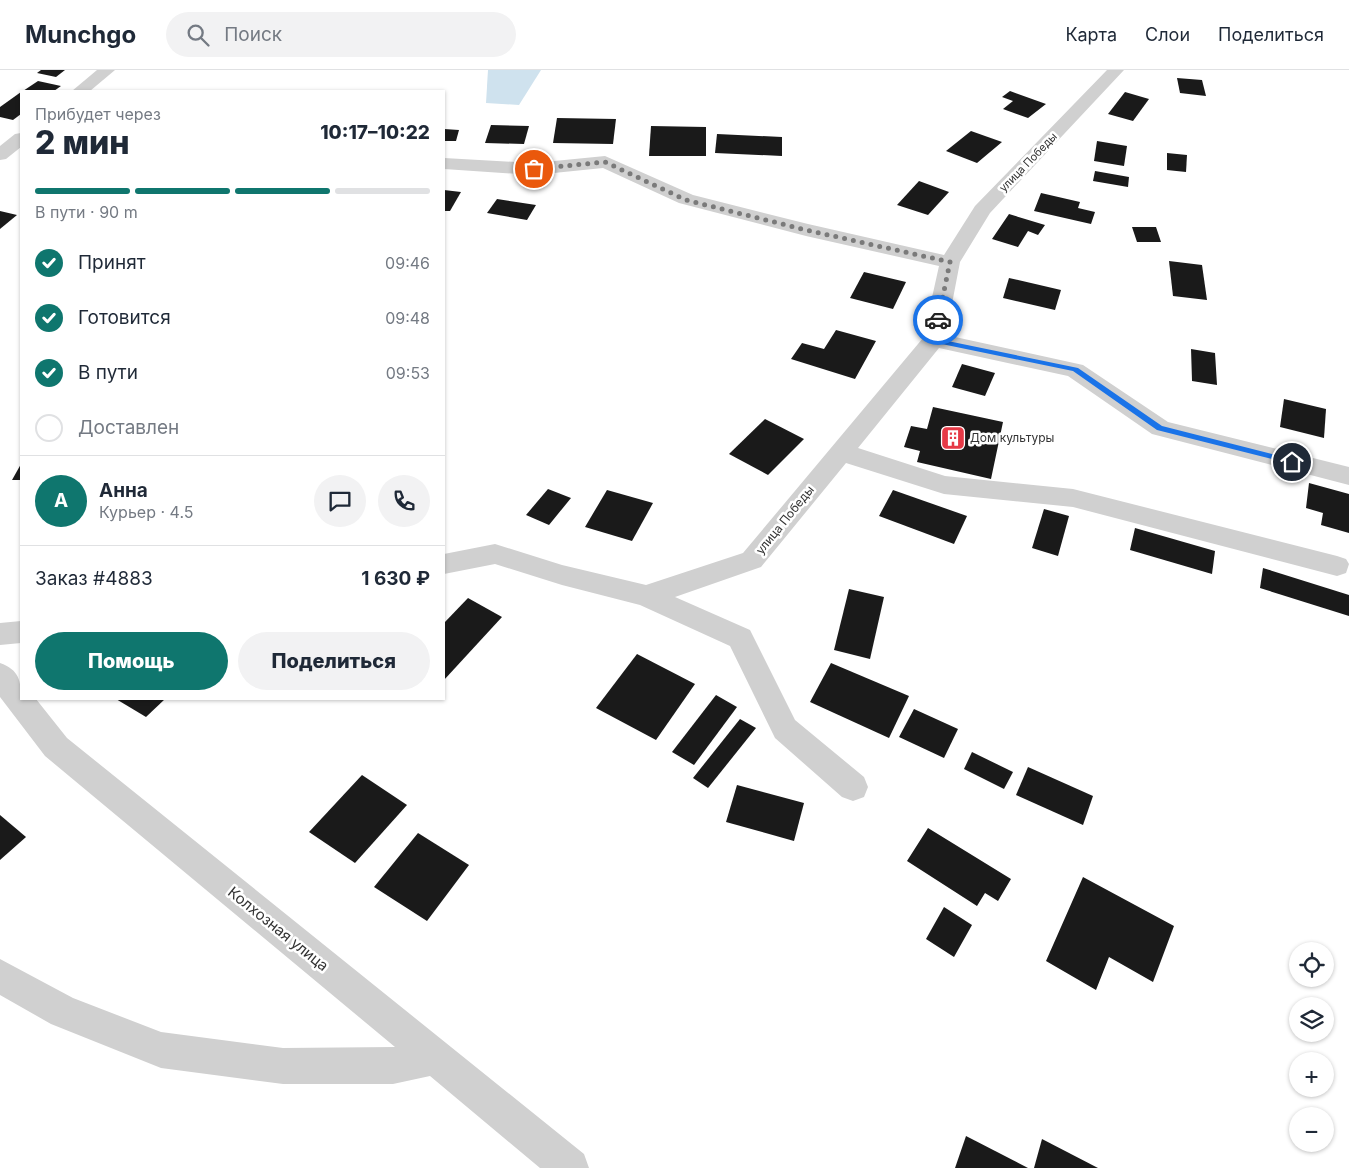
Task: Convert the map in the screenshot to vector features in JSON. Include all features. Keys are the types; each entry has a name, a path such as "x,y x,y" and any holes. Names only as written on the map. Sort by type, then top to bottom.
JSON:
{"street":[{"path":"81,90 107,70"},
{"name":"улица Победы","path":"646,596 752,560 934,340 950,262 982,210 1116,70"},
{"path":"9,151 20,139"},
{"path":"445,163 534,169 605,162 686,200 806,230 950,262"},
{"path":"934,340 1075,370 1160,428 1349,476"},
{"path":"841,452 944,485 1073,498 1337,566"},
{"path":"445,564 495,554 562,576 646,596 740,638 785,729 853,787"},
{"name":"Колхозная улица","path":"0,675 56,747 570,1168"},
{"path":"0,976 63,1012 161,1050 283,1066 393,1066 434,1057"}],"water":[{"path":"488,70 541,70 519,105 486,103"}],"building":[{"path":"41,70 65,70 56,77 37,73"},
{"path":"1177,78 1202,80 1206,96 1180,93"},
{"path":"38,81 61,86 55,90 24,90"},
{"path":"1010,91 1046,104 1028,118 1003,109 1013,101 1002,97"},
{"path":"1125,92 1149,99 1133,121 1108,114"},
{"path":"20,93 20,115 13,120 0,117 0,107"},
{"path":"557,118 616,119 613,144 553,143"},
{"path":"491,125 529,126 524,144 485,143"},
{"path":"651,126 706,127 706,156 649,156"},
{"path":"445,129 459,130 456,141 445,141"},
{"path":"971,131 1002,142 977,163 946,151"},
{"path":"717,134 782,137 782,156 715,153"},
{"path":"1097,141 1127,146 1124,166 1094,161"},
{"path":"1167,153 1187,155 1186,172 1167,170"},
{"path":"1095,171 1129,177 1128,187 1093,181"},
{"path":"919,181 949,192 928,215 897,205"},
{"path":"445,190 461,192 450,211 445,211"},
{"path":"1041,193 1080,202 1078,208 1095,212 1091,224 1034,211"},
{"path":"497,199 536,205 527,220 487,213"},
{"path":"0,211 17,215 0,229"},
{"path":"1009,214 1045,225 1038,235 1028,231 1018,247 992,239"},
{"path":"1132,227 1156,227 1161,242 1137,242"},
{"path":"1169,261 1202,265 1207,300 1173,296"},
{"path":"864,272 906,282 893,309 850,298"},
{"path":"1009,278 1061,290 1055,310 1003,298"},
{"path":"836,330 876,341 855,379 791,359 802,343 824,349"},
{"path":"1191,349 1215,353 1217,385 1192,381"},
{"path":"962,364 995,373 985,396 952,387"},
{"path":"1284,399 1326,409 1324,438 1280,427"},
{"name":"Дом культуры","path":"933,407 1003,422 991,479 917,462 920,451 904,447 911,426 927,429"},
{"path":"765,419 804,439 768,475 729,454"},
{"path":"20,466 20,480 12,480"},
{"path":"1309,483 1349,494 1349,533 1321,525 1323,513 1306,508"},
{"path":"548,489 571,498 549,525 526,515"},
{"path":"607,490 653,503 632,541 585,527"},
{"path":"893,490 967,516 954,544 879,516"},
{"path":"1044,509 1069,516 1058,556 1032,548"},
{"path":"1135,528 1215,551 1212,574 1130,550"},
{"path":"1263,568 1349,595 1349,616 1260,588"},
{"path":"849,589 884,597 870,659 834,650"},
{"path":"468,598 502,617 445,679 445,622"},
{"path":"637,654 695,684 656,740 596,708"},
{"path":"831,663 909,696 889,738 810,702"},
{"path":"716,695 737,707 694,765 672,752"},
{"path":"118,700 164,700 146,717"},
{"path":"914,709 958,729 944,758 899,737"},
{"path":"740,719 756,728 708,788 693,778"},
{"path":"972,752 1013,772 1004,789 964,769"},
{"path":"1028,767 1093,796 1083,825 1016,795"},
{"path":"362,775 407,805 355,863 309,832"},
{"path":"737,785 804,803 794,841 726,822"},
{"path":"0,815 26,837 0,860"},
{"path":"928,828 1011,879 998,901 985,893 977,906 907,861"},
{"path":"418,833 469,865 427,921 374,887"},
{"path":"1083,877 1174,926 1153,982 1109,957 1096,990 1046,961"},
{"path":"944,907 972,925 954,957 926,939"},
{"path":"966,1136 1028,1168 955,1168"},
{"path":"1042,1139 1098,1168 1034,1168"}],"way so far":[{"path":"534,169 605,162 686,200 806,230 950,262 938,320"}],"place":[{"name":"Дом культуры","path":"953,438"}],"route":[{"path":"938,320 934,340 1075,370 1160,428 1292,462"}]}
